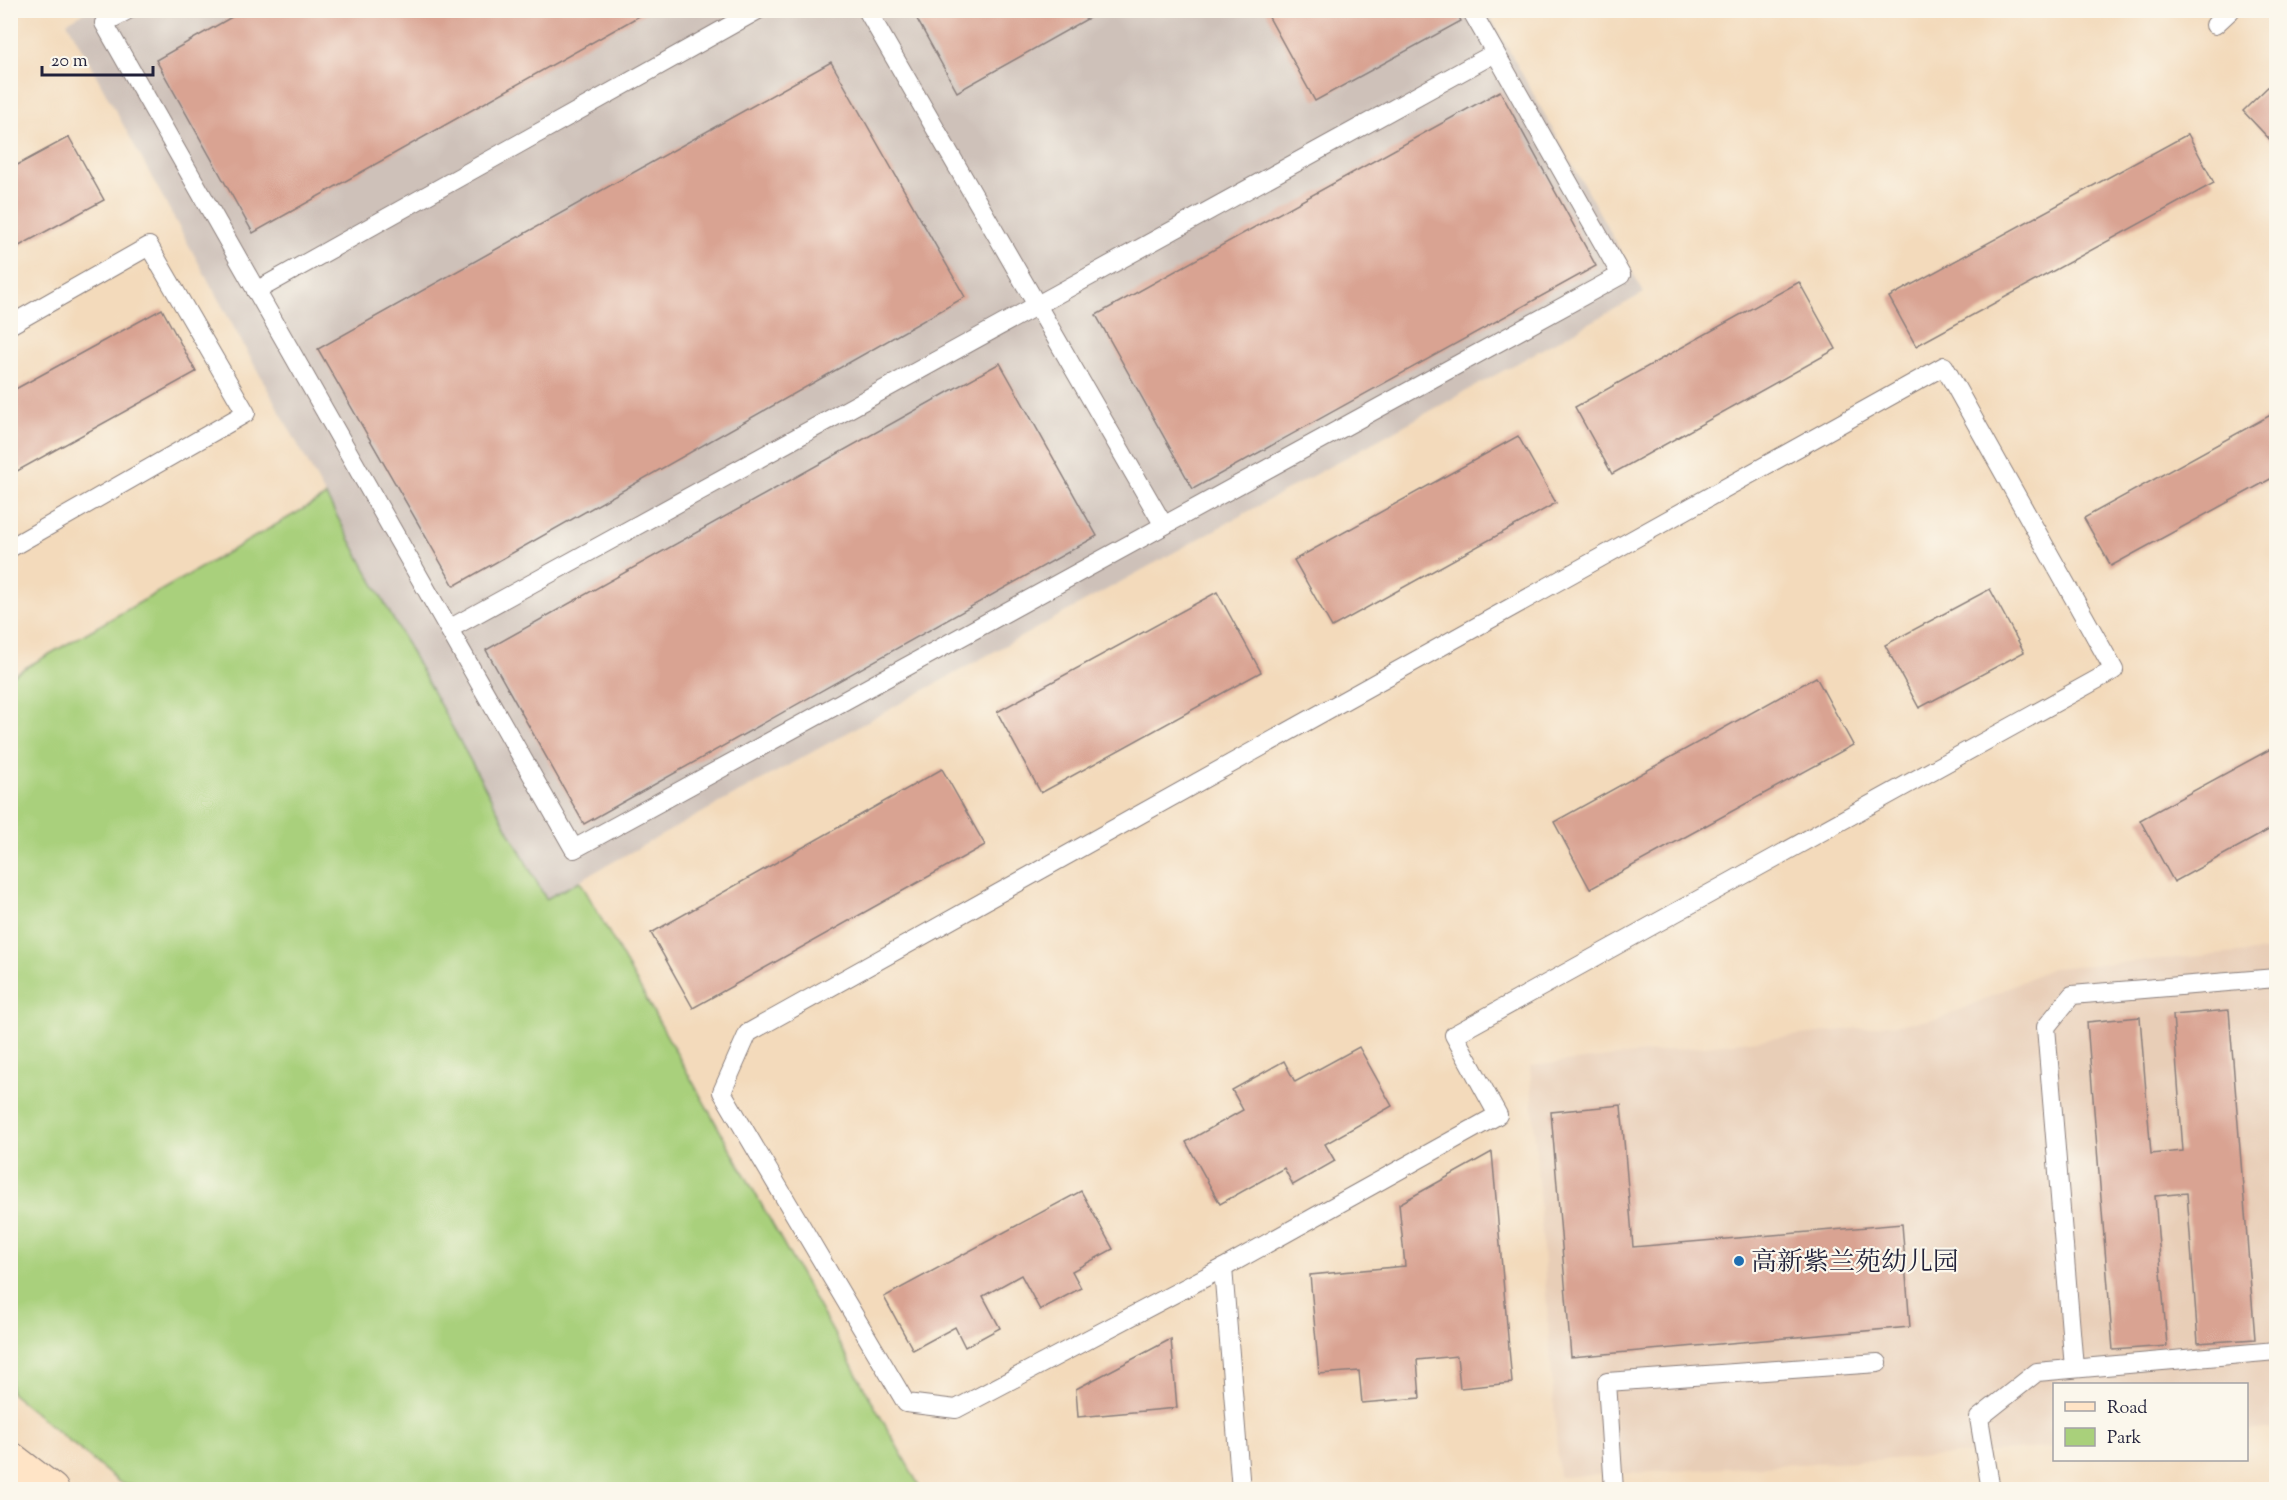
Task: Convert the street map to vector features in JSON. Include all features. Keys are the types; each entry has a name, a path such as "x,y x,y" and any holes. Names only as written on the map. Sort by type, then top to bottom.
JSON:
{"main road":[{"path":"10,1458 52,1490"}],"lane":[{"path":"128,10 104,23 573,849 1621,275 1471,10"},
{"path":"256,291 758,10"},
{"path":"867,10 1163,524"},
{"path":"2216,25 2231,10"},
{"path":"449,630 1495,53"},
{"path":"10,325 149,246 246,413 10,548"},
{"path":"1944,366 2114,670 1454,1035 1498,1115 1223,1268 956,1409 906,1403 722,1092 748,1034 1944,366"},
{"path":"2074,1368 2046,1027 2072,995 2277,978"},
{"path":"1223,1268 1240,1490"},
{"path":"1990,1490 1979,1418 2037,1372 2277,1351"},
{"path":"1614,1490 1607,1382 1878,1363"}],"shaded area":[{"path":"89,10 1487,11 1644,293 546,899 67,22"},
{"path":"2276,950 2276,1428 2248,1431 2248,1383 2053,1383 2053,1447 1930,1457 1559,1477 1530,1066 1940,1019 2052,968"}],"green space":[{"path":"326,496 546,899 580,881 921,1489 141,1489 119,1482 11,1393 11,676"}],"building":[{"path":"244,10 650,10 253,233 156,60"},
{"path":"912,10 1103,10 957,92"},
{"path":"1265,10 1455,10 1461,21 1315,101"},
{"path":"831,62 965,297 454,586 318,349"},
{"path":"2276,79 2276,146 2243,111"},
{"path":"1500,91 1596,266 1193,489 1096,315"},
{"path":"2188,134 2214,183 1916,346 1889,297"},
{"path":"69,137 104,200 10,251 10,169"},
{"path":"1799,282 1836,349 1612,474 1575,407"},
{"path":"162,309 196,372 10,475 10,392"},
{"path":"1000,363 1097,536 584,824 486,650"},
{"path":"2276,412 2276,476 2111,566 2084,518"},
{"path":"1518,436 1556,503 1332,627 1294,560"},
{"path":"1990,589 2024,652 1919,708 1885,645"},
{"path":"1217,592 1261,672 1041,793 997,712"},
{"path":"1816,677 1853,745 1590,889 1554,822"},
{"path":"2276,746 2276,826 2174,882 2140,820"},
{"path":"942,769 985,845 693,1008 651,933"},
{"path":"2229,1010 2255,1339 2198,1343 2187,1193 2155,1196 2167,1346 2113,1350 2087,1022 2140,1017 2151,1154 2183,1151 2173,1015"},
{"path":"1359,1047 1392,1106 1325,1144 1335,1161 1293,1185 1284,1168 1220,1204 1186,1142 1243,1110 1232,1090 1284,1061 1295,1082"},
{"path":"1621,1105 1633,1247 1902,1224 1910,1327 1571,1357 1551,1112"},
{"path":"1492,1152 1512,1383 1460,1388 1457,1356 1417,1360 1420,1398 1362,1403 1359,1371 1319,1374 1310,1275 1405,1266 1399,1204"},
{"path":"1081,1191 1113,1249 1072,1271 1081,1288 1040,1310 1021,1275 983,1296 1000,1328 965,1347 955,1327 913,1350 884,1297"},
{"path":"1171,1339 1177,1408 1078,1417 1076,1389"}],"place":[{"name":"高新紫兰苑幼儿园","path":"1739,1261"}]}
